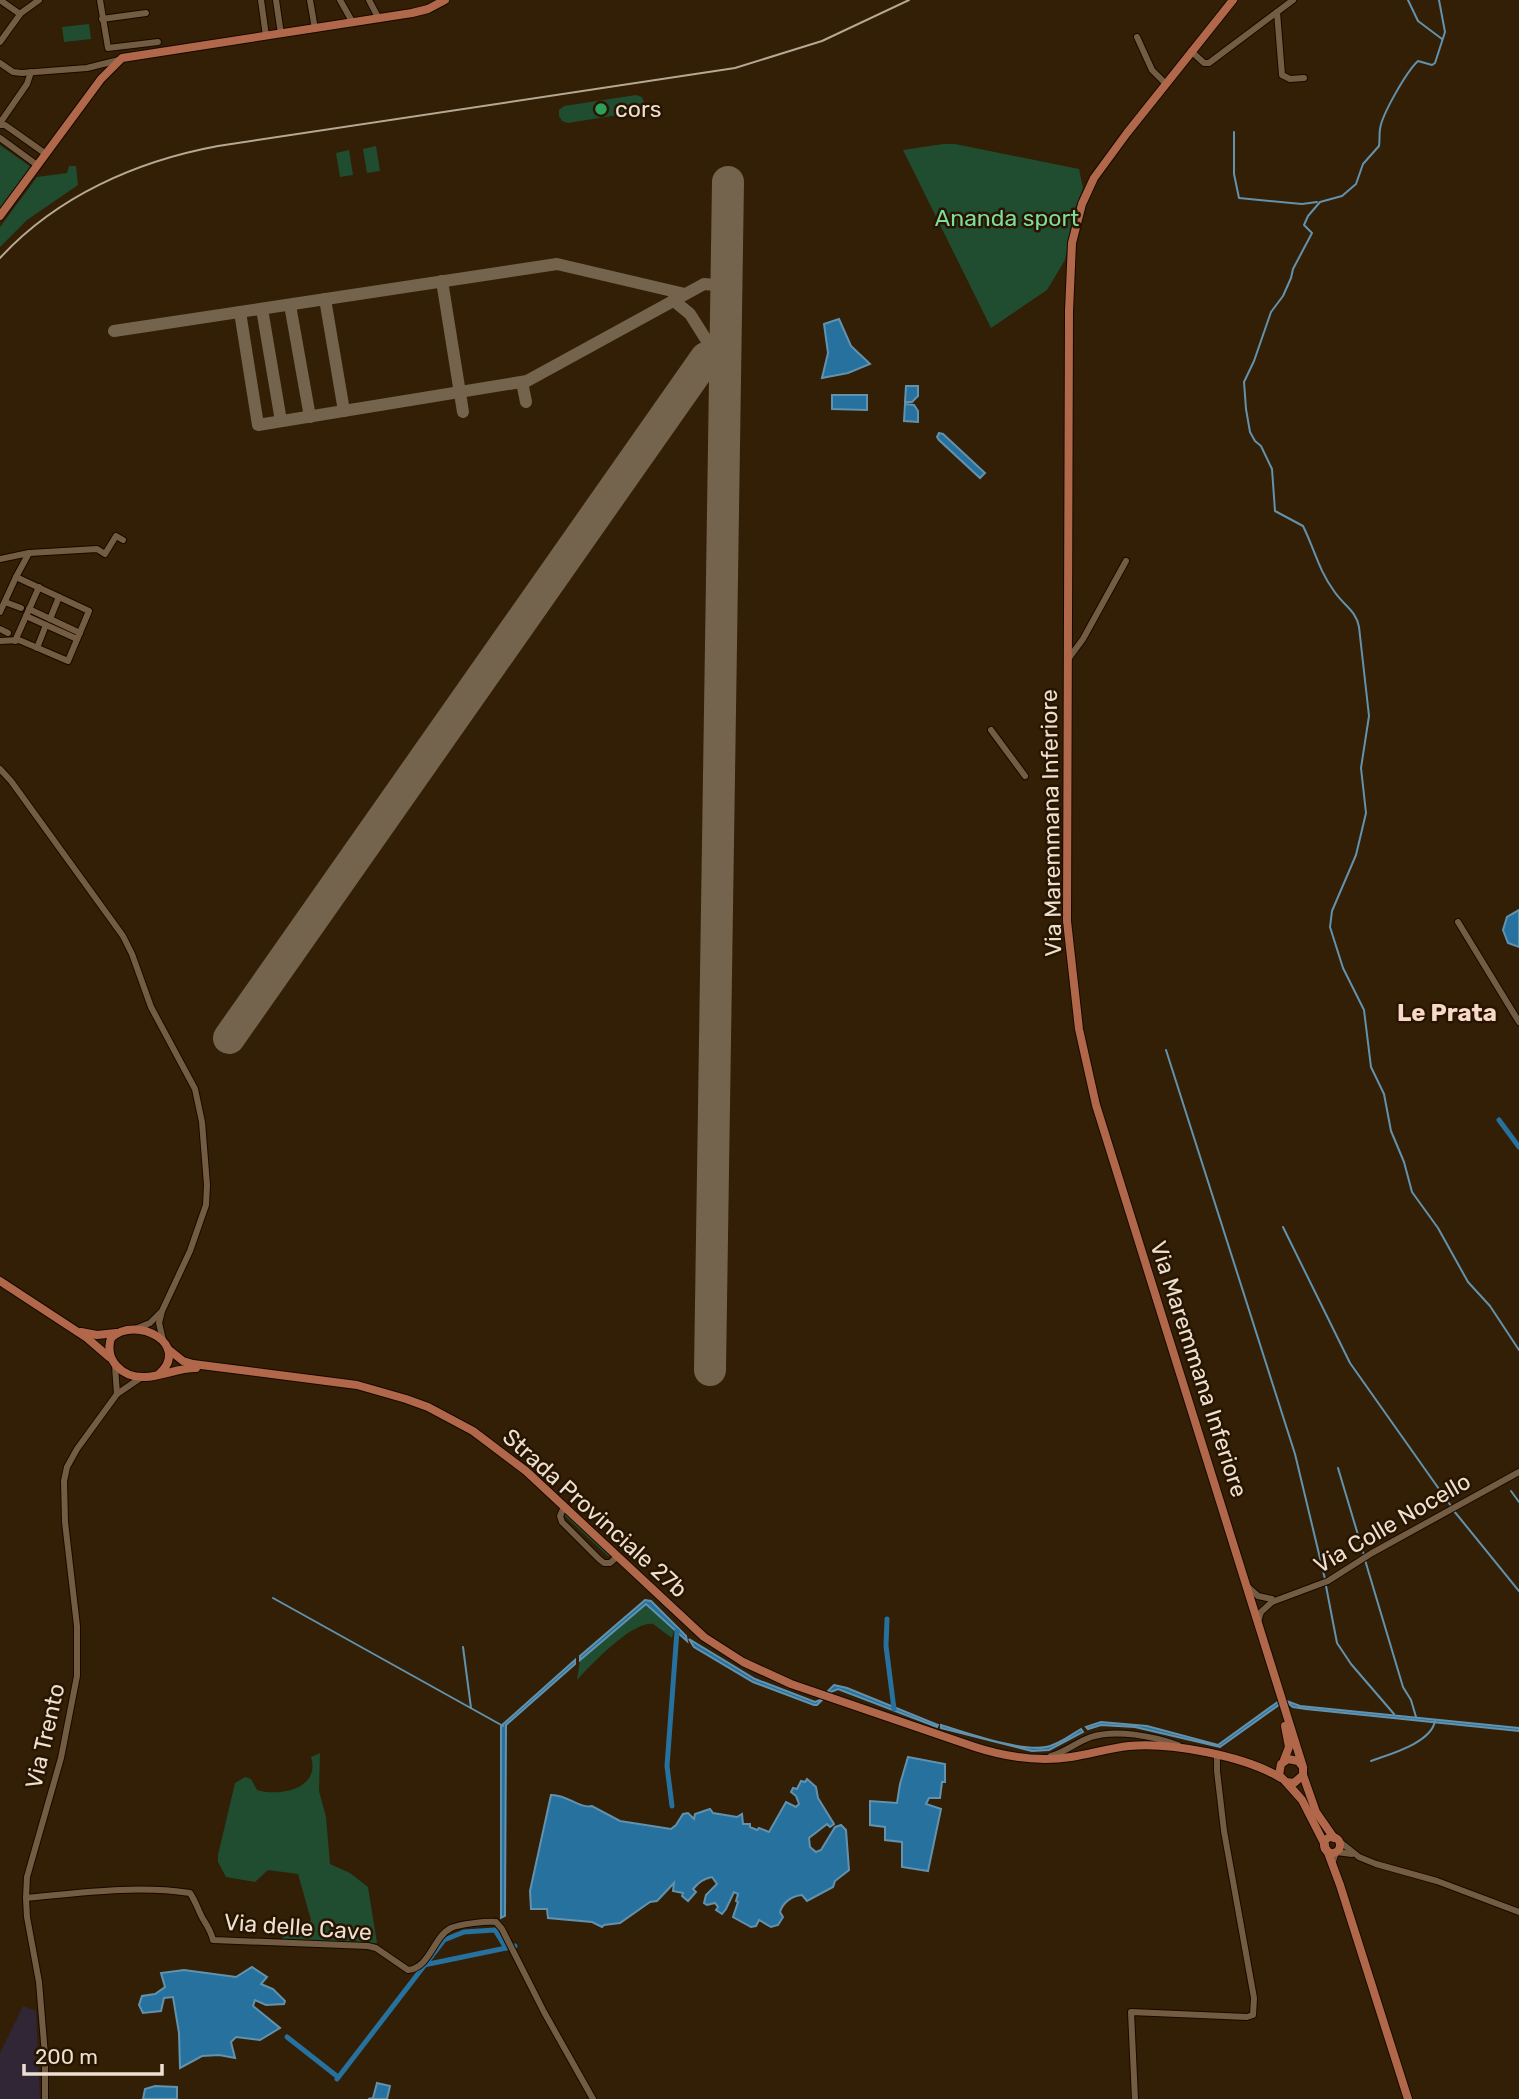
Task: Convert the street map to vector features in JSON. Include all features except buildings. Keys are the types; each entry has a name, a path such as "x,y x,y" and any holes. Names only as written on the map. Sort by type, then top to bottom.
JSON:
{"main road":[{"path":"0,216 102,78 119,60 130,56 423,11 445,0"},
{"name":"Via Maremmana Inferiore","path":"1233,0 1094,178 1082,204 1072,243 1069,311 1067,920 1081,1040 1115,1170 1316,1812 1336,1840"},
{"path":"0,1281 78,1332 109,1357 115,1366 142,1377 182,1368 208,1367"},
{"path":"78,1332 101,1335 134,1329 147,1332 163,1340 168,1349 183,1361 208,1367"},
{"path":"109,1357 110,1341 120,1332"},
{"path":"158,1375 168,1363 168,1349"},
{"name":"Strada Provinciale 27b","path":"208,1367 330,1380 406,1399 473,1431 526,1471 704,1637 743,1662 766,1674 825,1696 985,1751 1039,1759"},
{"name":"Via Maremmana Inferiore","path":"1282,1762 1289,1747 1284,1709"},
{"path":"1039,1759 1135,1746 1187,1749 1262,1768 1294,1783 1303,1771 1295,1759 1262,1768"},
{"path":"1282,1762 1279,1771 1305,1805 1330,1852"},
{"path":"1330,1852 1339,1848 1336,1840 1327,1840 1330,1852 1408,2099"}],"street":[{"path":"0,0 20,14"},
{"path":"0,42 20,14 39,0"},
{"path":"100,0 106,43 110,49 158,42"},
{"path":"261,0 266,36"},
{"path":"276,0 281,34"},
{"path":"310,0 315,29"},
{"path":"340,0 353,23"},
{"path":"369,0 379,19"},
{"path":"1191,51 1204,63 1209,63 1293,0"},
{"path":"1277,12 1282,75 1290,79 1304,78"},
{"path":"102,19 146,13"},
{"path":"1137,37 1151,68 1166,84"},
{"path":"0,63 13,72 31,72 87,68 119,60"},
{"path":"87,68 99,73 102,78"},
{"path":"31,72 27,84 0,124 46,154"},
{"path":"0,138 37,165"},
{"path":"0,559 29,553 97,549 105,554 116,536 123,540"},
{"path":"0,612 29,553"},
{"path":"1069,658 1083,639 1126,561"},
{"path":"0,641 15,640 68,661 89,611 16,577"},
{"path":"15,640 39,587"},
{"path":"37,648 59,597"},
{"path":"5,602 20,608"},
{"path":"27,612 79,636"},
{"path":"0,629 8,633"},
{"path":"991,730 1025,776"},
{"path":"0,769 123,936 151,1007 197,1094 202,1122 207,1201 190,1251 162,1311 159,1322 163,1340"},
{"path":"1458,922 1519,1022"},
{"path":"134,1329 150,1323 162,1311"},
{"path":"115,1366 117,1394"},
{"name":"Via Trento","path":"46,2099 46,2056 40,1994 26,1898 27,1877 61,1758 76,1676 77,1626 64,1512 65,1474 77,1449 117,1394 142,1377"},
{"name":"Via Colle Nocello","path":"1253,1605 1261,1606 1325,1583 1373,1553 1519,1472"},
{"path":"564,1507 560,1516 562,1522 599,1559 610,1563 618,1556"},
{"path":"1247,1586 1258,1597 1272,1600"},
{"path":"1258,1624 1261,1612 1272,1600"},
{"path":"1039,1759 1059,1754 1087,1739 1103,1735 1164,1741 1187,1749"},
{"path":"1087,1739 1092,1753"},
{"path":"1135,2099 1131,2012 1247,2017 1253,2015 1254,1998 1224,1831 1217,1756"},
{"path":"1336,1840 1359,1857"},
{"path":"1330,1852 1346,1852 1376,1864 1437,1881 1519,1912"},
{"name":"Via delle Cave","path":"26,1898 125,1889 190,1893 199,1906 213,1940 368,1946 376,1948 408,1970 419,1966 444,1934 452,1928 496,1922 593,2099"}],"shaded area":[{"path":"23,2006 36,2011 40,2099 0,2099 0,2053"}],"green space":[{"path":"89,24 91,39 64,42 62,27"},
{"name":"cors","path":"636,95 642,97 644,102 642,110 637,112 568,123 562,121 559,116 559,110 564,106"},
{"name":"Ananda sport","path":"955,144 1079,169 1083,188 1073,214 1065,260 1047,290 991,328 903,150"},
{"path":"0,145 31,167 1,208 0,208"},
{"path":"376,146 380,171 367,173 363,149"},
{"path":"349,150 353,175 340,177 336,153"},
{"path":"69,166 76,166 78,185 27,220 0,247 0,227 37,177 67,173"},
{"path":"564,1512 610,1555 609,1557 565,1516"},
{"path":"646,1604 674,1630 672,1638 653,1624 634,1629 612,1645 577,1680 580,1660"},
{"path":"320,1753 319,1791 326,1817 330,1864 350,1873 368,1887 377,1943 374,1944 282,1941 283,1935 305,1931 311,1920 298,1874 268,1870 255,1882 226,1877 218,1862 235,1783 245,1777 251,1779 257,1790 266,1792 296,1788 310,1777 311,1757"}],"water":[{"path":"839,319 851,346 870,364 848,373 822,378 828,353 824,324"},
{"path":"906,386 918,386 918,396 912,402 905,402"},
{"path":"832,395 867,395 867,410 832,409"},
{"path":"905,404 914,405 918,411 918,422 904,421"},
{"path":"939,433 985,473 980,478 939,440"},
{"path":"1519,910 1519,947 1508,943 1503,930 1507,917"},
{"path":"645,1600 651,1601 686,1636 687,1641 646,1604 580,1660 580,1656"},
{"path":"689,1639 755,1679 815,1702 823,1699 814,1705 753,1682 694,1647"},
{"path":"575,1660 575,1664 506,1725 505,1916 501,1918 501,1726"},
{"path":"834,1685 938,1725 937,1727 838,1689 828,1691"},
{"path":"1284,1700 1300,1706 1519,1728 1519,1731 1306,1709 1293,1707"},
{"path":"1279,1701 1280,1704 1220,1747 1135,1727 1086,1727 1101,1722 1147,1726 1218,1745"},
{"path":"941,1725 993,1741 1035,1748 1055,1744 1081,1729 1083,1732 1049,1750 1032,1751 941,1728"},
{"path":"908,1757 945,1764 945,1782 942,1782 940,1798 929,1798 926,1804 941,1809 928,1871 902,1867 902,1842 885,1840 885,1827 870,1825 870,1801 897,1803"},
{"path":"807,1779 816,1787 818,1798 834,1824 830,1827 827,1824 809,1838 810,1847 816,1852 821,1850 835,1827 841,1825 846,1830 849,1870 835,1881 833,1887 807,1901 802,1895 788,1900 781,1908 783,1917 778,1925 771,1927 759,1920 756,1926 751,1927 733,1917 738,1902 738,1894 734,1892 722,1914 716,1910 718,1907 715,1903 704,1903 706,1895 717,1884 712,1877 697,1884 693,1889 696,1892 688,1901 682,1896 683,1893 673,1891 674,1883 657,1901 650,1902 620,1923 602,1927 592,1922 548,1918 547,1909 531,1909 530,1891 551,1795 592,1806 620,1821 671,1829 683,1814 688,1813 694,1819 695,1814 710,1809 713,1813 737,1817 742,1814 743,1824 769,1832 786,1802 796,1807 799,1804 791,1792 793,1788 797,1789 801,1781 805,1782"},
{"path":"252,1967 267,1977 261,1984 273,1989 285,2001 284,2004 266,2005 255,2000 253,2006 280,2028 260,2040 236,2037 231,2042 235,2058 202,2056 180,2068 179,2033 173,1997 164,1998 161,2011 143,2013 139,2005 142,1996 155,1994 165,1987 161,1973 184,1970 236,1977"},
{"path":"377,2083 390,2086 387,2099 368,2099 373,2098"},
{"path":"155,2086 177,2087 177,2099 143,2099 145,2089"}],"waterway":[{"path":"1408,0 1418,21 1442,39"},
{"path":"1439,0 1445,32 1435,63 1432,65 1418,61 1413,66 1390,104 1382,122 1379,146 1363,164 1356,184 1342,196 1320,202 1308,216 1304,225 1312,233 1293,269 1283,296 1271,312 1244,382 1250,432 1261,446 1272,469 1275,511 1303,526 1324,576 1355,616 1359,627 1369,716 1361,768 1366,813 1356,855 1332,911 1330,927 1343,968 1364,1010 1371,1067 1384,1094 1391,1131 1404,1162 1412,1192 1438,1228 1468,1282 1490,1306 1519,1350"},
{"path":"1234,132 1234,174 1239,198 1302,204 1317,202"},
{"path":"1166,1050 1295,1454 1325,1579"},
{"path":"1499,1120 1519,1147"},
{"path":"1283,1227 1350,1363 1451,1506"},
{"path":"1338,1468 1364,1555"},
{"path":"1511,1491 1519,1502"},
{"path":"1454,1511 1519,1591"},
{"path":"1365,1560 1403,1687 1411,1700 1416,1717"},
{"path":"1326,1586 1337,1643 1351,1664 1394,1714"},
{"path":"273,1598 503,1726"},
{"path":"887,1619 886,1646 894,1709"},
{"path":"672,1806 667,1766 677,1631"},
{"path":"463,1647 471,1708"},
{"path":"1371,1761 1418,1741 1432,1729 1435,1721"},
{"path":"337,2079 444,1940 464,1932 495,1930 506,1948 515,1946"},
{"path":"424,1965 506,1948"},
{"path":"287,2037 338,2077"}],"taxiway":[{"path":"114,331 557,264 685,294"},
{"path":"442,281 463,412"},
{"path":"240,312 258,425 527,381 704,284 727,286"},
{"path":"325,299 344,411"},
{"path":"673,300 690,314 707,341 706,358"},
{"path":"290,305 310,417"},
{"path":"262,309 281,421"},
{"path":"522,382 526,402"}],"runway":[{"path":"710,1370 728,182"},
{"path":"229,1038 706,358"}],"railway":[{"path":"0,258 22,236 73,199 100,184 158,161 218,146 735,68 822,41 909,0"}],"place":[{"name":"cors","path":"601,109"}],"district":[{"name":"Le Prata","path":"1447,1013"}]}
